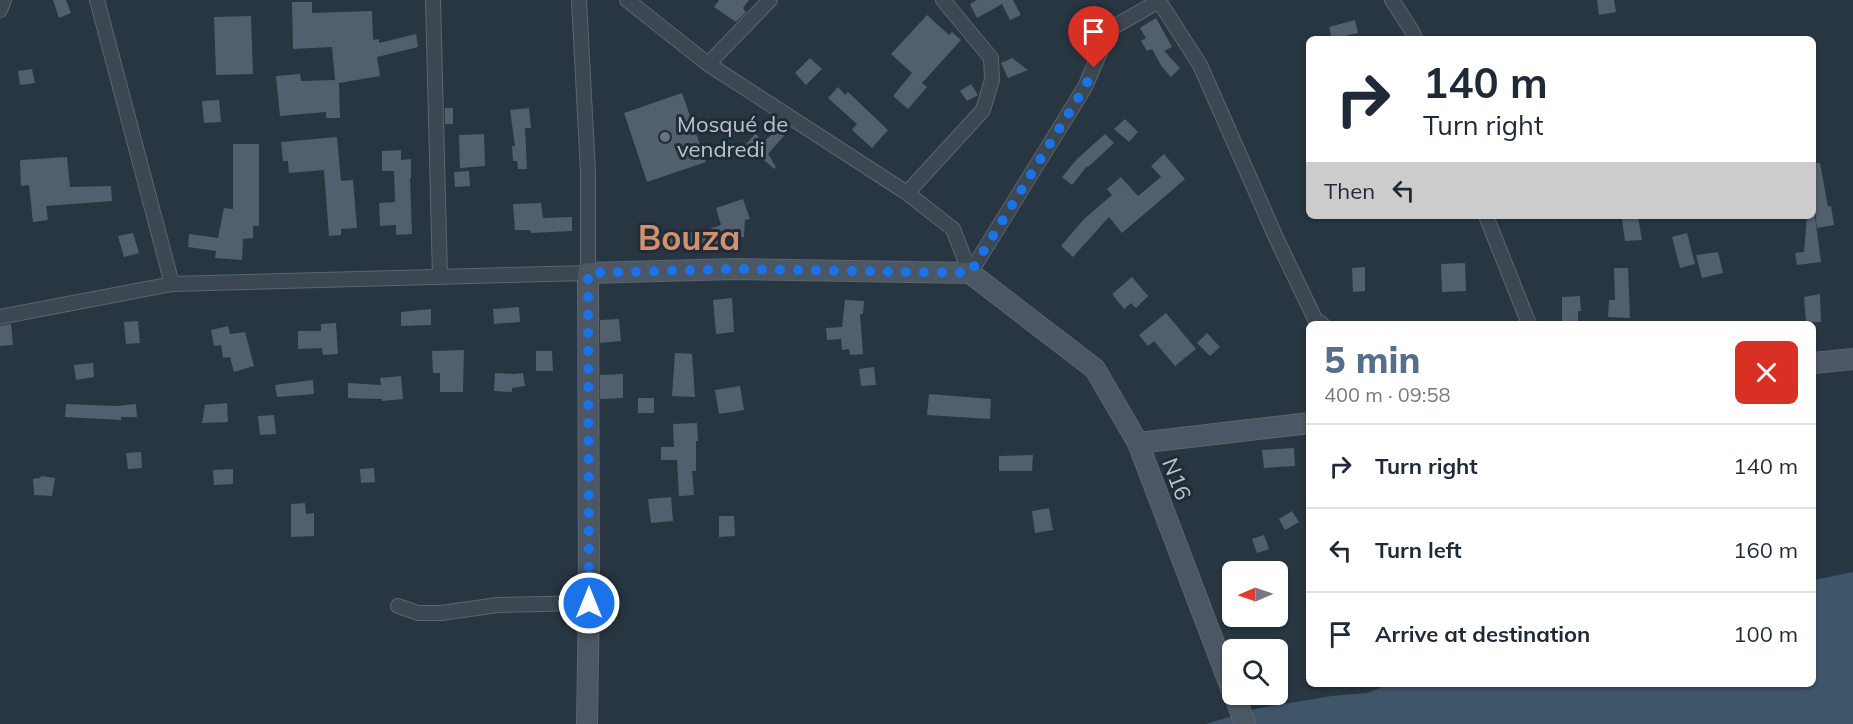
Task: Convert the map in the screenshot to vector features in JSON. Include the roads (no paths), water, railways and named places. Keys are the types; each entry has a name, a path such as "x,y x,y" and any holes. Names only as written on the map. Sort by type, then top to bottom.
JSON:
{"street":[{"path":"0,10 4,0"},
{"path":"96,0 172,284"},
{"path":"433,0 440,277"},
{"path":"579,0 588,172 587,724"},
{"path":"627,0 708,64 907,193 953,229 970,273 1095,369 1138,443"},
{"path":"708,64 770,0"},
{"path":"907,193 984,110 992,80 991,58 944,0"},
{"path":"1392,0 1413,36"},
{"path":"970,273 1085,87 1110,29 1159,1 1200,64 1278,242 1318,321"},
{"path":"1487,219 1528,321"},
{"path":"0,317 172,284 735,269 970,273"},
{"path":"1816,363 1853,359"},
{"name":"N16","path":"1222,665 1138,443 1306,423"},
{"path":"398,606 418,613 441,613 498,605 589,603"},
{"name":"N16","path":"1237,705 1245,724"}],"water":[{"path":"1853,572 1853,724 1206,724 1259,708 1332,696 1367,693 1382,687 1816,687 1816,580"}],"place":[{"name":"Mosqué de vendredi","path":"665,137"}],"district":[{"name":"Bouza","path":"689,238"}]}
